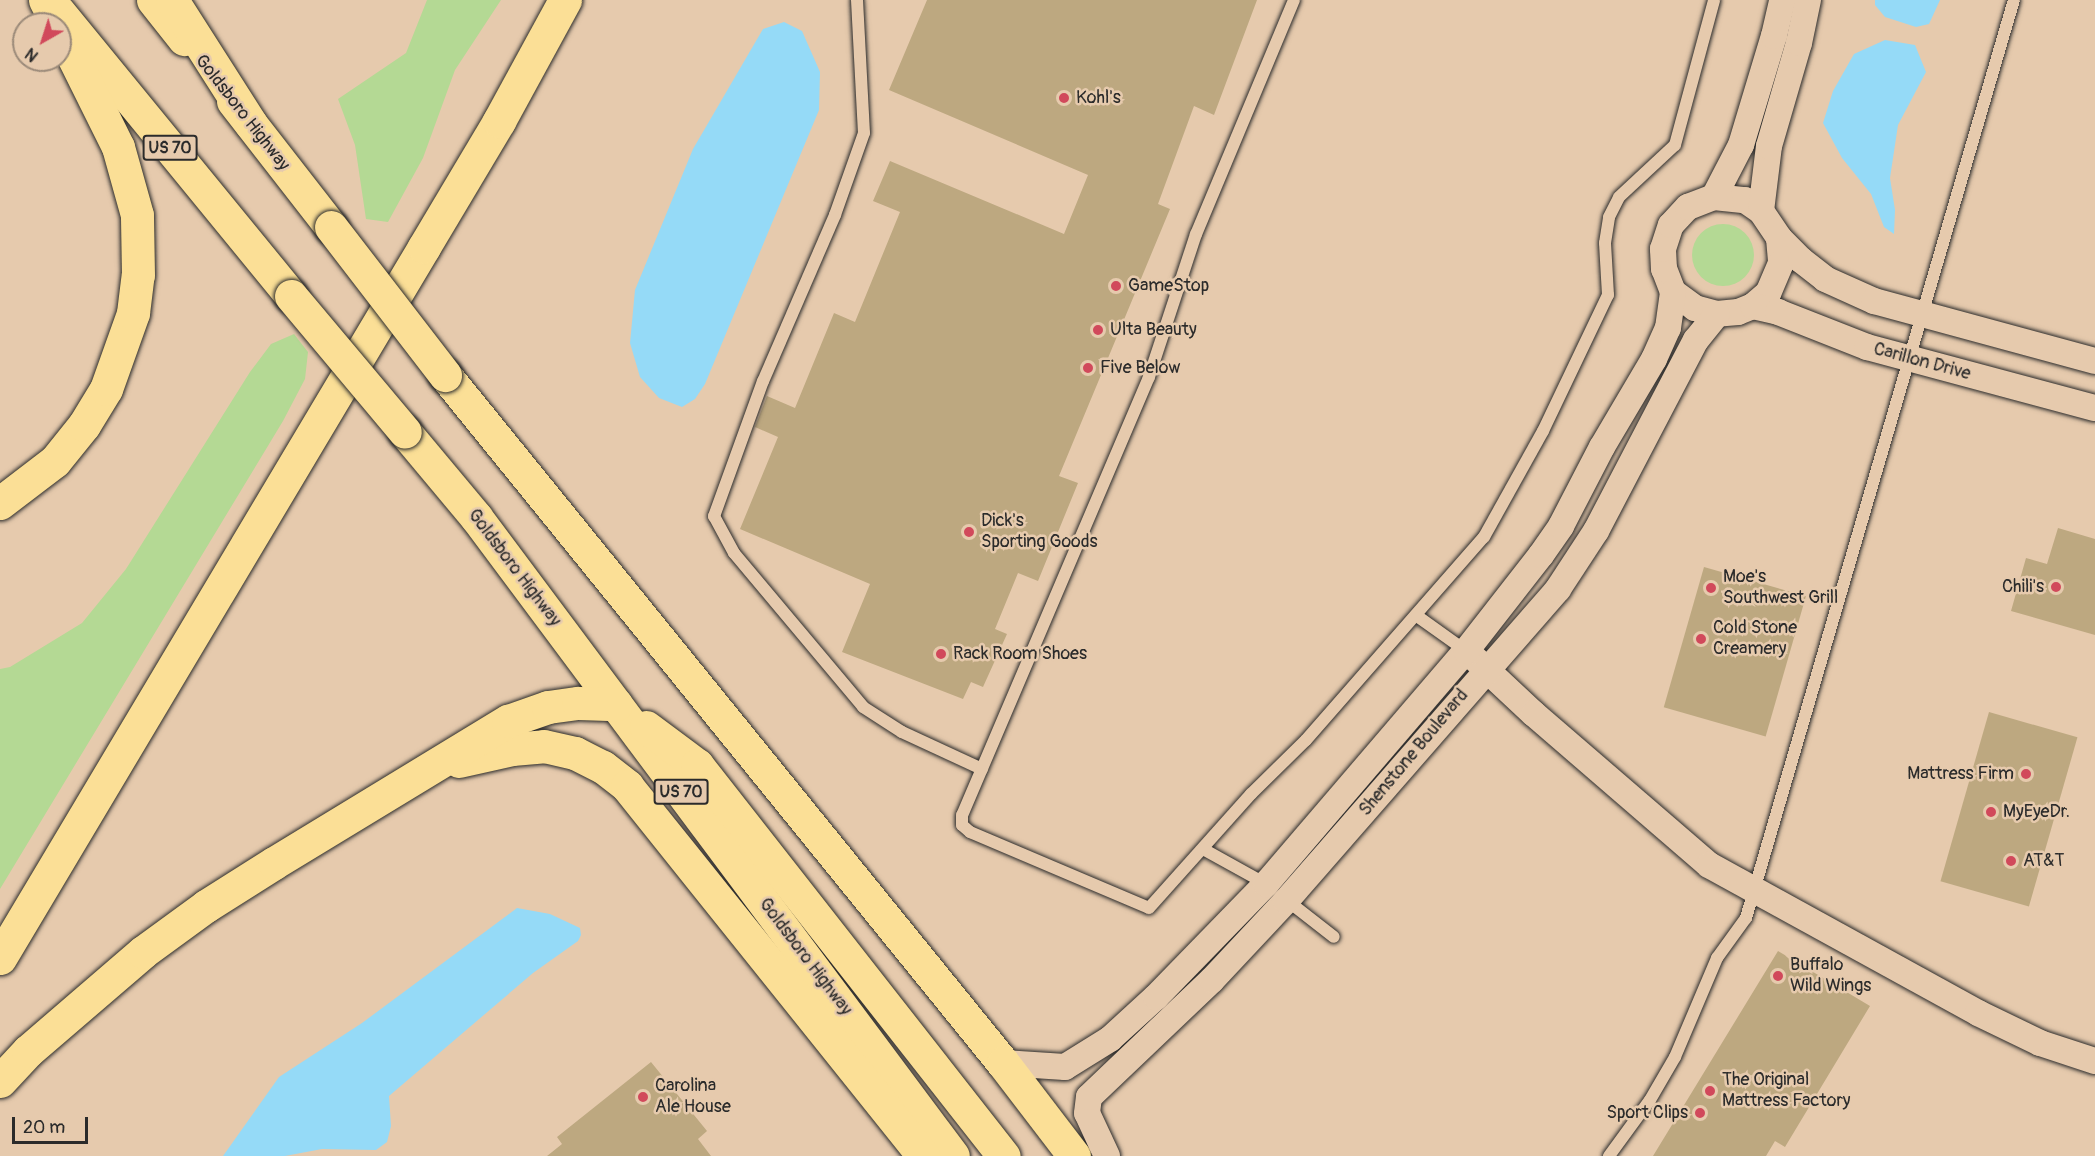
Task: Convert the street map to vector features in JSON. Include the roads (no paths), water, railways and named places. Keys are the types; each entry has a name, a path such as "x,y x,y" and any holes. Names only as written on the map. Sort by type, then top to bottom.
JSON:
{"main road":[{"name":"Goldsboro Highway","path":"47,0 476,517 953,1156"},
{"name":"Goldsboro Highway","path":"153,0 445,375 1003,1063"},
{"path":"172,0 251,124"},
{"path":"0,958 499,121 565,0"},
{"path":"0,503 55,461 84,425 101,398 123,348 134,313 137,284 137,215 118,147 72,54"},
{"path":"0,1081 28,1051 152,946 245,881 428,768 508,721 548,707 578,703 616,704 697,765 1005,1156"},
{"path":"428,768 512,749 543,746 575,753 603,767 627,786 923,1156"},
{"path":"1003,1063 1074,1156"}],"street":[{"path":"1714,196 1741,145 1774,36 1782,0"},
{"path":"1761,211 1769,146 1799,43 1808,0"},
{"path":"1779,238 1781,263 1778,274 1768,293 1753,306 1738,312 1717,314 1695,308 1673,292 1663,259 1666,234 1688,207 1714,196 1745,201 1761,211 1779,238 1825,279 1874,301 2095,361"},
{"name":"Shenstone Boulevard","path":"1003,1063 1065,1067 1110,1039 1156,997 1266,884 1466,651 1561,526 1602,447 1654,359 1668,328 1673,292"},
{"name":"Carillon Drive","path":"1753,306 1778,312 1867,347 2095,408"},
{"name":"Shenstone Boulevard","path":"1107,1156 1087,1113 1089,1097 1111,1073 1203,988 1286,900 1558,589 1596,531 1696,340 1717,314"},
{"path":"1466,651 1534,714 1709,865 1978,1013 2040,1043 2095,1061"}],"lane":[{"path":"857,0 864,133 835,215 763,381 714,516 734,553 863,707 902,732 982,769"},
{"path":"1294,0 1196,234 1149,377 962,815 962,825 970,832 1149,908 1251,795 1306,740 1484,537 1543,431 1608,295 1605,243 1609,217 1619,197 1675,145 1714,0"},
{"path":"1609,1156 1650,1100 1676,1057 1713,967 1746,918 2014,0"},
{"path":"1417,616 1466,651"},
{"path":"1203,849 1266,884 1334,938"}],"water":[{"path":"1875,0 1940,0 1929,24 1916,27 1885,17 1875,5"},
{"path":"784,22 802,31 820,72 819,110 705,384 695,399 682,407 659,398 640,377 630,343 635,290 693,149 763,29"},
{"path":"1885,40 1915,45 1926,72 1898,125 1890,178 1895,210 1894,234 1884,227 1871,194 1842,158 1823,123 1833,91 1854,54"},
{"path":"517,908 550,914 580,928 581,935 578,941 533,973 389,1096 391,1126 387,1142 376,1150 322,1149 285,1156 223,1156 279,1077 362,1023"}],"place":[{"name":"Kohl's","path":"1064,98"},
{"name":"GameStop","path":"1116,286"},
{"name":"Ulta Beauty","path":"1098,330"},
{"name":"Five Below","path":"1088,368"},
{"name":"Dick's Sporting Goods","path":"969,532"},
{"name":"Chili's","path":"2056,587"},
{"name":"Moe's Southwest Grill","path":"1711,588"},
{"name":"Cold Stone Creamery","path":"1701,639"},
{"name":"Rack Room Shoes","path":"941,654"},
{"name":"Mattress Firm","path":"2026,774"},
{"name":"MyEyeDr.","path":"1991,812"},
{"name":"AT&T","path":"2011,861"},
{"name":"Buffalo Wild Wings","path":"1778,976"},
{"name":"The Original Mattress Factory","path":"1710,1091"},
{"name":"Carolina Ale House","path":"643,1097"},
{"name":"Sport Clips","path":"1700,1113"}]}
